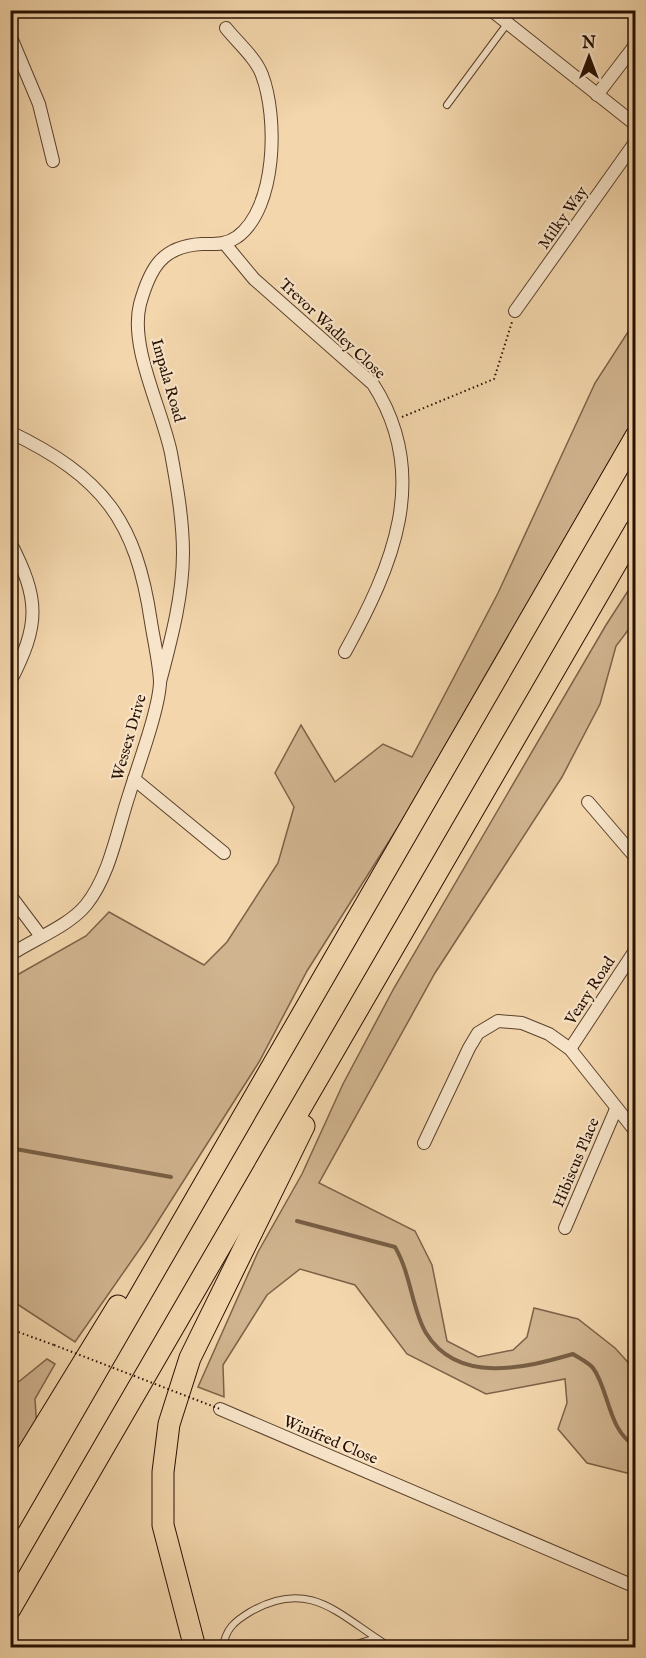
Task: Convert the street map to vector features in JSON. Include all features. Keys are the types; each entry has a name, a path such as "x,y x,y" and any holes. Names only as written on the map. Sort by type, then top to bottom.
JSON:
{"highway":[{"path":"10,1521 636,436"},
{"path":"10,1609 636,529"},
{"path":"195,1647 163,1526 163,1472 174,1403 190,1358 359,1019 368,990"},
{"path":"10,1482 290,1023 314,993"}],"street":[{"path":"491,10 636,125"},
{"path":"225,244 238,236 258,212 265,188 272,135 270,103 262,74 226,28"},
{"path":"10,34 39,104 53,161"},
{"path":"597,95 636,44"},
{"name":"Milky Way","path":"515,311 636,141"},
{"name":"Trevor Wadley Close","path":"225,244 254,279 373,384 386,404 402,456 404,486 401,508 376,596 345,652"},
{"name":"Impala Road","path":"160,682 180,587 182,530 166,429 140,349 139,306 153,269 166,254 179,247 225,244"},
{"name":"Wessex Drive","path":"10,432 69,464 90,483 121,520 135,548 146,583 160,682 134,778 96,892 71,919 40,935 10,955"},
{"path":"10,542 31,588 34,613 30,632 10,682"},
{"path":"134,778 224,853"},
{"path":"588,802 636,858"},
{"path":"10,895 40,935"},
{"name":"Veary Road","path":"570,1049 636,949"},
{"path":"424,1143 478,1033 498,1022 534,1026 570,1049 636,1132"},
{"name":"Hibiscus Place","path":"565,1228 616,1109"},
{"name":"Winifred Close","path":"220,1409 636,1587"}],"lane":[{"path":"447,105 507,24"},
{"path":"224,1647 228,1629 235,1621 260,1607 281,1600 303,1597 324,1603 392,1647"},
{"path":"343,1647 376,1638"}],"path":[{"path":"391,421 494,379 515,311"},
{"path":"10,1329 220,1409"}],"shaded area":[{"path":"635,321 635,417 417,797 307,971 259,1062 146,1240 75,1342 11,1300 10,979 86,936 109,912 204,965 227,942 278,863 294,807 275,773 301,725 335,782 383,744 412,757 498,593 595,383"},
{"path":"635,580 635,621 616,646 600,704 562,777 435,973 319,1183 415,1231 432,1265 447,1341 478,1357 513,1350 527,1337 534,1308 578,1319 615,1348 635,1370 635,1475 587,1463 558,1429 567,1403 565,1379 486,1394 407,1354 355,1285 300,1269 267,1295 223,1365 224,1397 198,1387 258,1252 302,1174 343,1084 394,988 606,625"},
{"path":"47,1359 55,1364 35,1399 37,1431 11,1472 11,1388"}],"waterway":[{"path":"10,1148 171,1177"},
{"path":"297,1221 395,1247 405,1269 421,1324 440,1349 456,1360 474,1366 514,1367 573,1354 586,1362 593,1368 603,1387 614,1421 627,1439 636,1446"}]}
